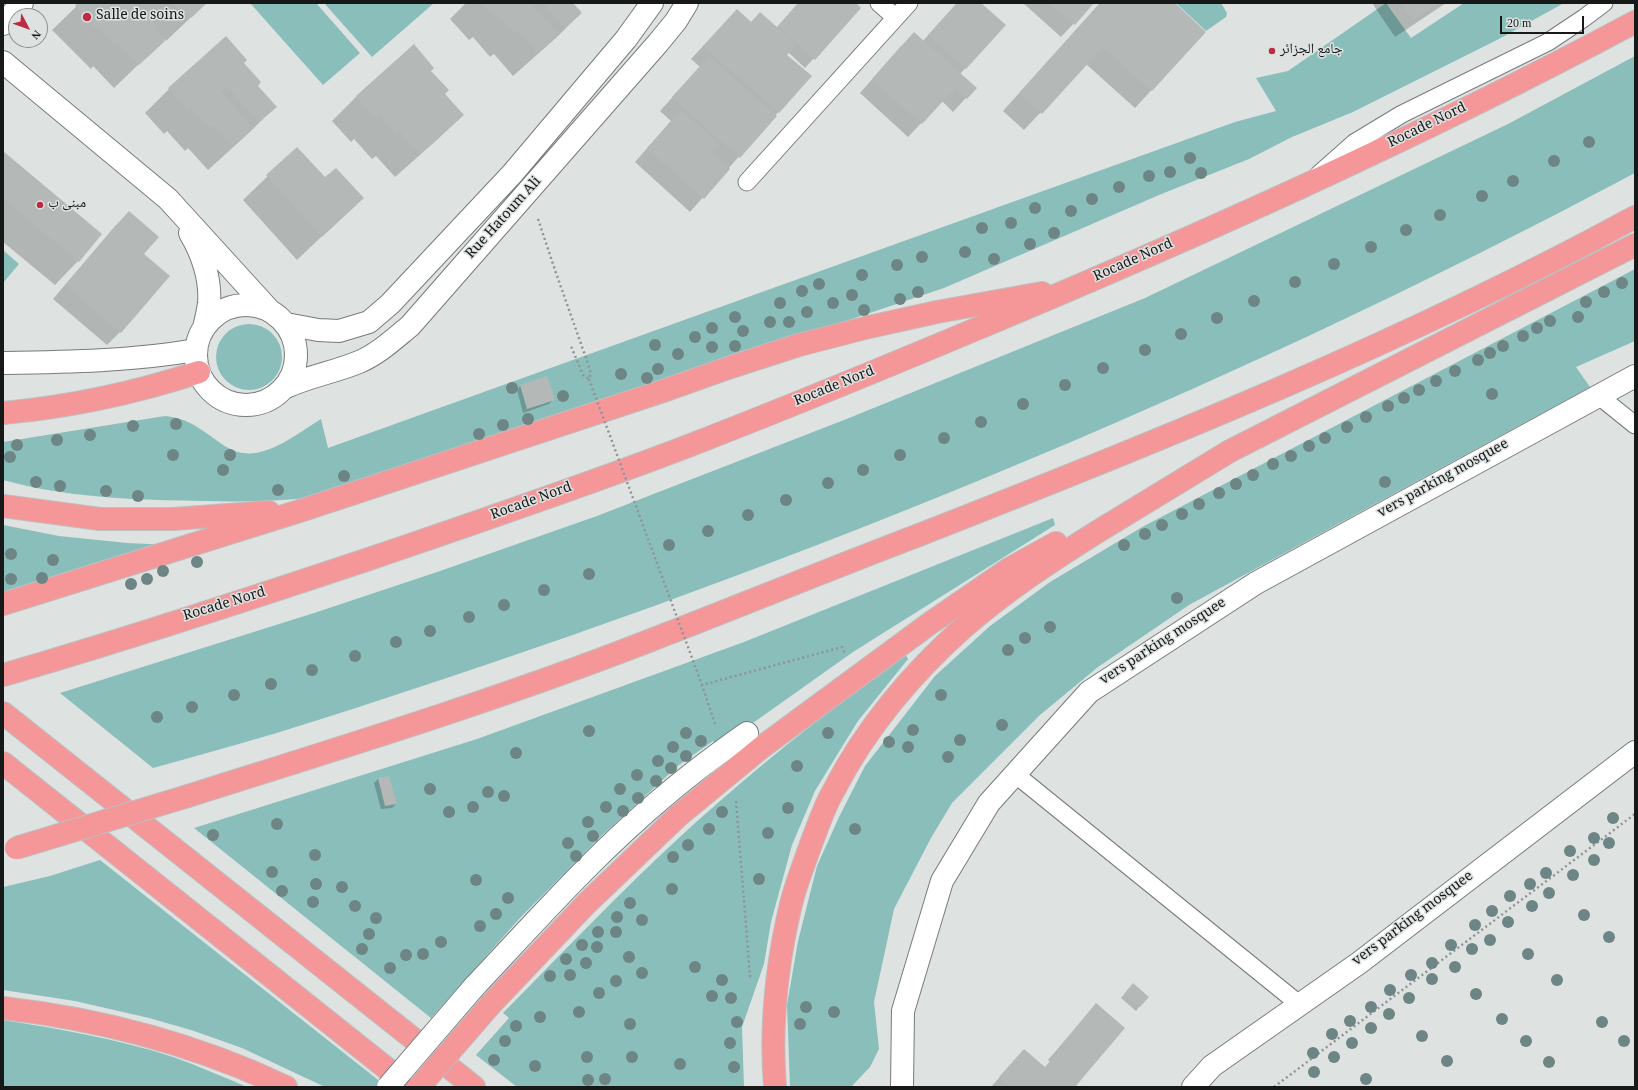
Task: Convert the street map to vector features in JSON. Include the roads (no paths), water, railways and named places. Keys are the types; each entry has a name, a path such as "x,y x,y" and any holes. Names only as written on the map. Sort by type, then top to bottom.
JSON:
{"highway":[{"name":"Rocade Nord","path":"3,675 256,596 516,509 681,449 826,392 1075,288 1308,184 1541,72 1635,22"},
{"path":"9,850 188,796 381,735 599,660 1042,487 1258,398 1475,300 1635,217"},
{"path":"775,1087 773,1052 776,993 782,950 791,903 820,821 833,791 849,763 899,693 931,658 966,626 1014,588 1065,553 1171,486 1230,451 1635,244"},
{"path":"3,604 306,509 730,367 799,346 869,327 937,312 1075,288"},
{"path":"3,413 46,409 111,396 174,380 198,372"},
{"path":"419,1087 492,1003 586,904 678,816 762,747 923,628 1009,569 1101,519 1171,486"},
{"path":"3,506 100,519 173,519 306,509"},
{"path":"3,712 474,1087"},
{"path":"3,763 410,1087"},
{"path":"3,1008 61,1015 118,1028 192,1049 239,1066 286,1087"}],"street":[{"path":"3,24 22,3"},
{"name":"Rue Hatoum Ali","path":"278,317 318,330 339,331 369,322 390,304 512,174 626,39 652,3"},
{"name":"Rue Hatoum Ali","path":"286,387 301,380 360,361 386,346 410,326 658,44 687,3"},
{"path":"3,62 168,199 278,317 294,339 297,355 294,372 286,387 273,398 256,405 238,405 221,400 207,388 198,372 196,350 199,338 204,328 209,302 207,276 198,247 168,199"},
{"path":"204,328 214,317 227,309 241,305 256,306 278,317"},
{"path":"3,364 130,358 168,355 196,350"},
{"name":"vers parking mosquee","path":"902,1087 903,1011 942,881 989,803 1089,692 1250,587 1635,376"},
{"path":"388,1087 474,987 530,927 607,849 667,794 723,746 747,733"},
{"name":"vers parking mosquee","path":"1193,1087 1212,1066 1359,963 1635,752"}],"lane":[{"path":"879,3 895,17"},
{"path":"748,182 909,3"},
{"path":"1308,184 1354,144 1402,114 1548,42 1604,3"},
{"path":"1600,396 1635,425"},
{"path":"1015,774 1299,1004"}],"place":[{"name":"Salle de soins","path":"87,17"},
{"name":"جامع الجزائر","path":"1272,51"},
{"name":"مبنى ب","path":"40,205"}]}
